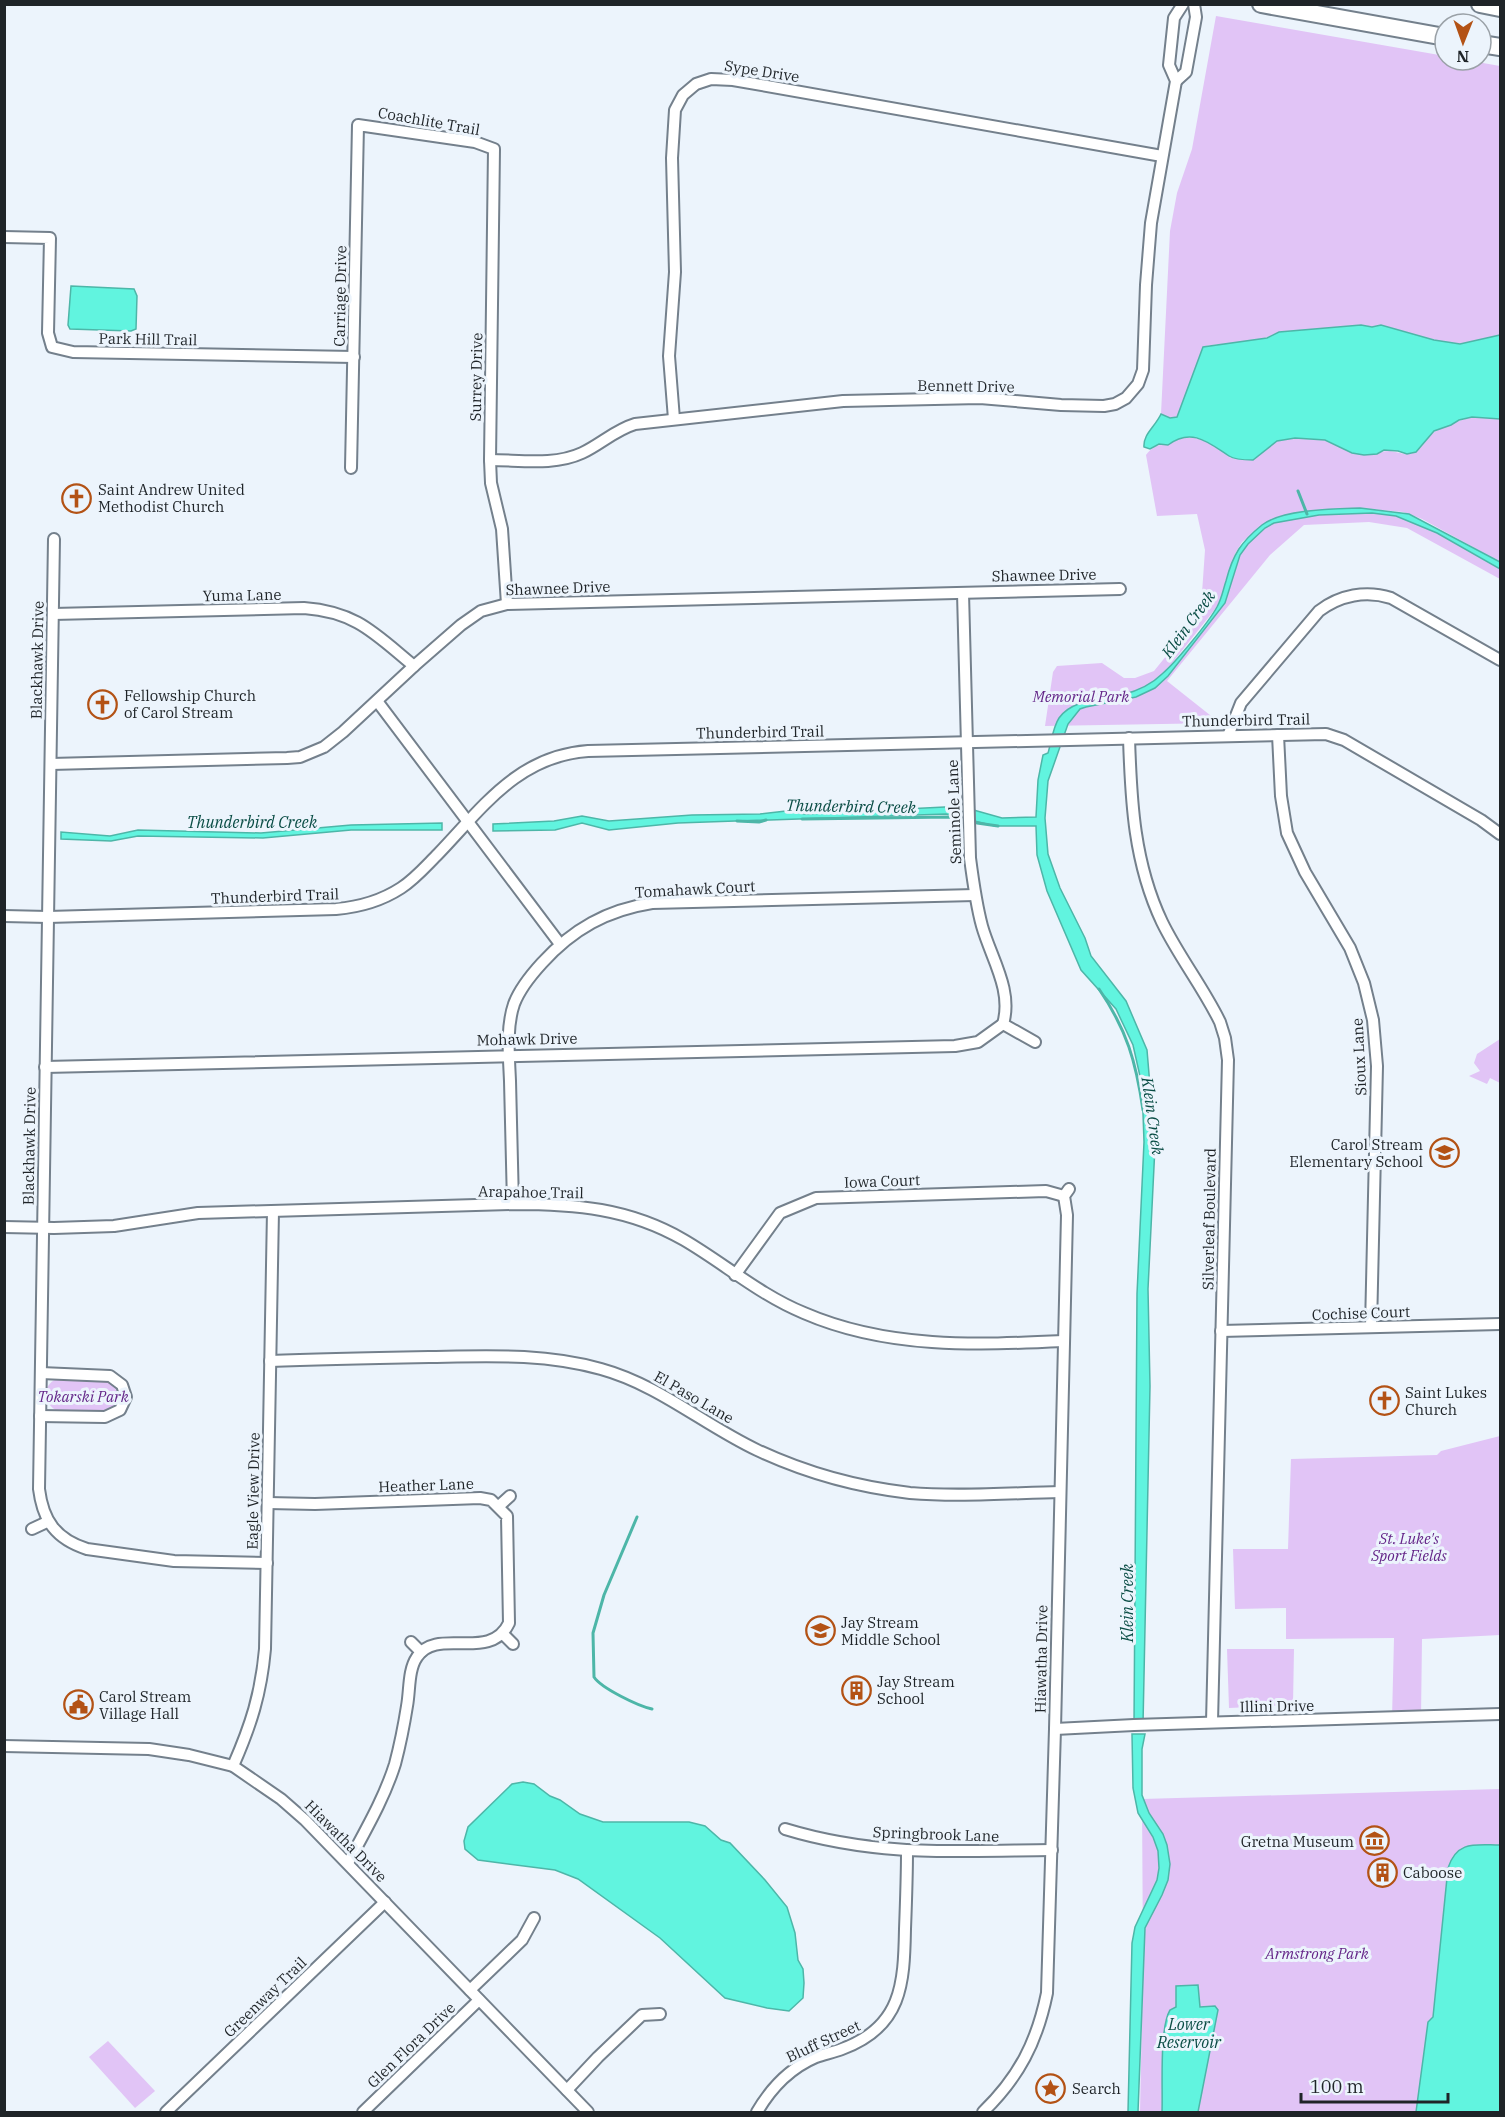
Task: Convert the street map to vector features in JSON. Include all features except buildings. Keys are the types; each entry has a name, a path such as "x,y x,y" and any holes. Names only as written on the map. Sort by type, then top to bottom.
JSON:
{"main road":[{"path":"1261,4 1433,36"},
{"path":"1480,4 1500,8"}],"street":[{"name":"Bennett Drive","path":"490,460 542,461 570,457 584,452 624,427 646,422 816,403 980,398 1097,406 1120,401 1133,392 1143,370 1150,234 1176,81 1169,65 1174,18 1183,4"},
{"name":"Bennett Drive","path":"1176,81 1186,72 1196,17 1194,4"},
{"name":"Sype Drive","path":"674,419 669,356 676,257 672,158 674,120 678,103 683,95 696,84 711,79 733,80 1162,156"},
{"name":"Coachlite Trail","path":"358,125 475,142 494,149"},
{"name":"Carriage Drive","path":"351,468 358,125"},
{"name":"Surrey Drive","path":"494,149 490,460 491,483 502,529 507,604"},
{"name":"Park Hill Trail","path":"4,237 50,238 48,333 52,347 57,350 84,353 354,357"},
{"name":"Blackhawk Drive","path":"47,1522 40,1503 39,1489 54,539"},
{"name":"Shawnee Drive","path":"51,764 300,757 315,752 332,741 474,615 492,607 507,604 1120,589"},
{"name":"Seminole Lane","path":"963,592 970,858 975,895 988,946 1004,986 1006,1010 1003,1024"},
{"path":"1228,736 1241,703 1319,611 1348,596 1373,594 1391,598 1500,660"},
{"name":"Yuma Lane","path":"53,614 304,608 322,610 344,615 356,621 414,666"},
{"path":"377,701 560,944"},
{"name":"Thunderbird Trail","path":"4,916 48,917 336,909 362,906 389,895 414,878 501,790 521,773 549,758 570,753 1326,734 1344,740 1487,824 1500,834"},
{"name":"Sioux Lane","path":"1278,735 1281,796 1287,833 1305,872 1350,948 1364,982 1373,1020 1377,1066 1371,1327"},
{"name":"Silverleaf Boulevard","path":"1129,738 1134,826 1143,872 1162,922 1213,1009 1225,1038 1228,1060 1212,1722"},
{"name":"Tomahawk Court","path":"513,1204 510,1019 514,1004 526,983 560,944 603,916 652,903 975,895"},
{"path":"1003,1024 1035,1042"},
{"name":"Mohawk Drive","path":"45,1066 955,1046 978,1042 1003,1024"},
{"name":"Iowa Court","path":"735,1275 780,1213 816,1198 1066,1192"},
{"name":"Hiawatha Drive","path":"983,2112 1009,2085 1025,2060 1044,2010 1049,1969 1066,1192"},
{"name":"Arapahoe Trail","path":"4,1227 114,1226 198,1213 562,1204 588,1207 631,1217 662,1229 684,1240 768,1296 804,1314 840,1326 916,1342 953,1344 1064,1341"},
{"name":"Eagle View Drive","path":"233,1766 256,1709 266,1649 273,1211"},
{"name":"Cochise Court","path":"1221,1331 1500,1324"},
{"name":"El Paso Lane","path":"270,1361 510,1355 565,1360 602,1369 637,1382 668,1397 757,1450 828,1478 911,1493 1060,1492"},
{"path":"40,1373 110,1376 122,1385 126,1397 120,1410 105,1417 40,1416"},
{"path":"348,1863 377,1807 394,1764 408,1705 411,1671 417,1656 435,1645 485,1642 497,1639 509,1623 509,1528 507,1516 499,1506 510,1496"},
{"name":"Heather Lane","path":"268,1503 315,1504 480,1498 491,1500 499,1506"},
{"path":"32,1529 47,1522 60,1535 77,1546 87,1549 174,1561 267,1563"},
{"path":"503,1634 513,1644"},
{"path":"411,1642 421,1652"},
{"name":"Illini Drive","path":"1055,1729 1500,1714"},
{"name":"Hiawatha Drive","path":"4,1746 149,1749 180,1753 233,1766 281,1799 305,1820 588,2112"},
{"name":"Springbrook Lane","path":"785,1829 838,1843 907,1851 1052,1850"},
{"name":"Bluff Street","path":"757,2112 785,2076 816,2057 844,2048 872,2034 897,1999 904,1973 907,1851"},
{"name":"Greenway Trail","path":"166,2112 386,1902"},
{"path":"470,1990 522,1940 534,1918"},
{"name":"Glen Flora Drive","path":"363,2112 479,2000"},
{"path":"567,2090 642,2015 660,2014"}],"green space":[{"path":"1216,16 1433,54 1433,72 1493,72 1493,65 1500,66 1500,335 1460,344 1434,340 1381,325 1372,327 1361,325 1279,332 1254,341 1206,346 1203,347 1177,417 1170,418 1161,414 1170,231 1177,193 1192,149"},
{"name":"Memorial Park","path":"1472,417 1500,419 1500,562 1422,519 1403,512 1360,508 1322,510 1288,515 1269,521 1242,542 1235,554 1216,608 1165,672 1168,676 1225,603 1240,555 1248,544 1274,523 1319,515 1372,513 1396,516 1437,533 1500,569 1500,579 1407,528 1369,522 1304,525 1270,555 1167,681 1220,723 1045,726 1053,672 1057,666 1102,663 1124,678 1135,678 1154,671 1188,629 1198,609 1202,593 1205,550 1197,514 1157,516 1146,455 1153,448 1168,445 1178,437 1195,438 1209,442 1231,458 1253,460 1277,441 1295,438 1325,440 1337,446 1376,454 1387,451 1408,454 1419,449 1436,431"},
{"path":"1500,1039 1500,1083 1490,1078 1487,1084 1469,1076 1480,1071 1474,1063 1477,1054"},
{"name":"Tokarski Park","path":"57,1379 108,1380 117,1385 121,1397 118,1406 108,1411 58,1411 49,1404 46,1395 48,1386"},
{"name":"St. Luke's Sport Fields","path":"1500,1436 1500,1635 1422,1639 1421,1717 1392,1718 1394,1638 1286,1639 1286,1608 1235,1609 1233,1549 1288,1549 1291,1459 1437,1455 1441,1451"},
{"path":"1227,1649 1294,1649 1293,1705 1229,1708"},
{"name":"Armstrong Park","path":"1500,1789 1500,2112 1140,2112 1143,1963 1142,1799"},
{"path":"108,2041 155,2091 135,2108 89,2057"}],"water":[{"path":"71,286 134,289 137,296 136,329 131,331 70,329 68,325"},
{"path":"1361,325 1372,327 1381,325 1434,340 1460,344 1500,335 1500,419 1472,417 1459,420 1434,431 1416,452 1407,454 1384,450 1377,454 1364,455 1352,453 1325,440 1295,438 1277,441 1253,460 1231,457 1207,442 1193,437 1185,437 1168,445 1159,444 1150,449 1144,447 1147,434 1161,414 1170,418 1177,417 1203,347 1267,338 1279,332"},
{"path":"1360,508 1409,514 1500,562 1500,569 1437,533 1396,516 1372,513 1319,515 1274,523 1248,544 1240,555 1225,603 1168,676 1155,688 1136,697 1080,709 1068,724 1048,781 1045,818 1048,854 1060,888 1085,938 1091,956 1126,1001 1147,1050 1155,1146 1148,1289 1150,1386 1143,1724 1134,1725 1137,1294 1144,1142 1142,1085 1133,1045 1116,1009 1081,970 1047,891 1037,855 1036,826 995,826 946,814 678,823 609,830 582,823 555,830 493,831 493,824 554,821 582,816 609,821 786,811 805,814 945,807 963,807 1002,818 1036,817 1038,780 1043,755 1048,753 1059,718 1072,707 1088,701 1114,697 1138,689 1153,681 1168,668 1213,614 1235,556 1248,537 1262,525 1283,516 1323,510"},
{"path":"442,823 442,830 351,830 263,838 138,836 111,841 61,839 61,832 110,836 138,830 261,833 351,825"},
{"path":"1132,1734 1145,1734 1142,1749 1142,1795 1149,1813 1163,1834 1170,1864 1168,1880 1145,1928 1138,2112 1128,2112 1132,1943 1135,1927 1157,1880 1159,1868 1158,1851 1153,1837 1138,1813 1133,1788"},
{"path":"523,1782 534,1784 580,1814 603,1822 689,1822 705,1826 721,1840 730,1843 787,1907 795,1933 798,1960 803,1969 803,1998 789,2011 725,1998 660,1938 578,1879 555,1870 478,1860 465,1849 464,1841 468,1827 512,1784"},
{"path":"1475,1845 1500,1845 1500,2112 1416,2112 1428,2022 1433,2017 1448,1868 1452,1859 1462,1848"},
{"name":"Lower Reservoir","path":"1198,1985 1200,2007 1215,2006 1218,2010 1198,2112 1162,2112 1164,2031 1170,2010 1176,2007 1176,1986"}],"waterway":[{"path":"1298,491 1307,514"},
{"name":"Thunderbird Creek","path":"802,819 950,817 961,819"},
{"name":"Thunderbird Creek","path":"737,821 766,820"},
{"name":"Thunderbird Creek","path":"977,823 998,826"},
{"name":"Klein Creek","path":"1099,989 1117,1018 1129,1047 1143,1110"},
{"path":"637,1517 604,1595 593,1633 594,1677 620,1696 652,1709"}],"place":[{"name":"Saint Andrew United Methodist Church","path":"77,498"},
{"name":"Fellowship Church of Carol Stream","path":"103,704"},
{"name":"Carol Stream Elementary School","path":"1444,1153"},
{"name":"Saint Lukes Church","path":"1384,1401"},
{"name":"Jay Stream Middle School","path":"820,1631"},
{"name":"Jay Stream School","path":"856,1690"},
{"name":"Carol Stream Village Hall","path":"78,1705"},
{"name":"Gretna Museum","path":"1375,1841"},
{"name":"Caboose","path":"1382,1872"},
{"name":"Search","path":"1051,2088"}]}
